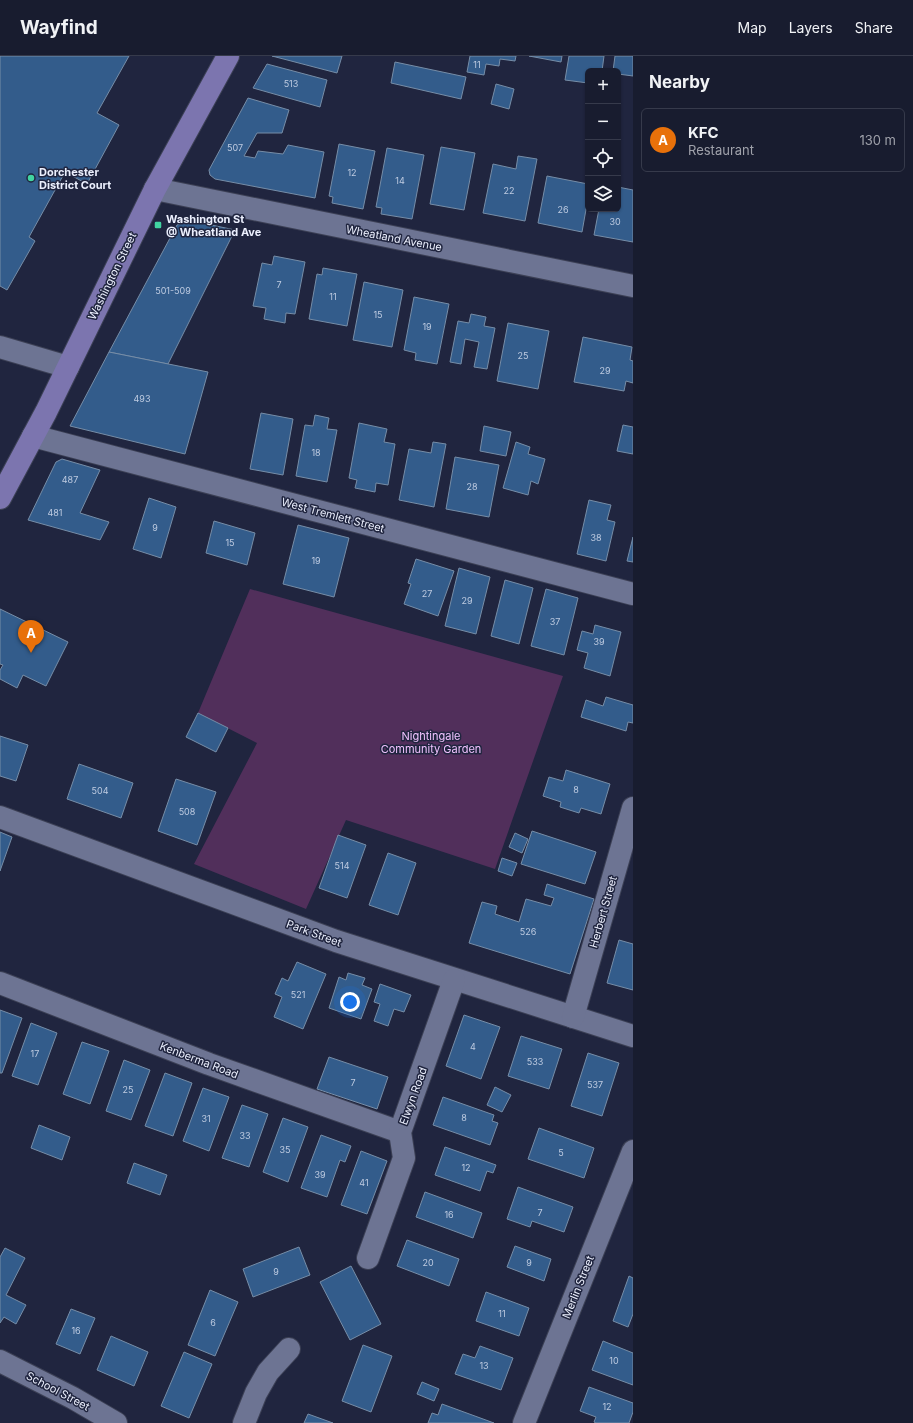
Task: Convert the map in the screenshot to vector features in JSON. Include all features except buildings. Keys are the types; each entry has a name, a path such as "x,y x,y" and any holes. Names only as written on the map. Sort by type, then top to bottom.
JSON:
{"main road":[{"name":"Washington Street","path":"0,498 68,367 155,190 228,56"}],"street":[{"name":"Wheatland Avenue","path":"155,190 633,286"},
{"path":"0,348 68,367"},
{"name":"West Tremlett Street","path":"33,436 633,594"},
{"name":"Herbert Street","path":"573,1016 633,808"},
{"name":"Park Street","path":"0,817 336,941 633,1036"},
{"name":"Elwyn Road","path":"368,1258 404,1158 400,1132 454,980"},
{"name":"Kenberma Road","path":"0,983 209,1064 400,1132"},
{"name":"Merlin Street","path":"524,1423 633,1151"},
{"path":"244,1423 256,1393 268,1372 289,1350"},
{"name":"School Street","path":"0,1361 73,1398 116,1423"}],"green space":[{"name":"Nightingale Community Garden","path":"250,589 563,676 495,869 346,820 306,909 194,864 257,743 198,713"}],"place":[{"name":"Dorchester District Court","path":"31,178"},
{"name":"Washington St @ Wheatland Ave","path":"158,225"},
{"name":"KFC","path":"31,653"}]}
